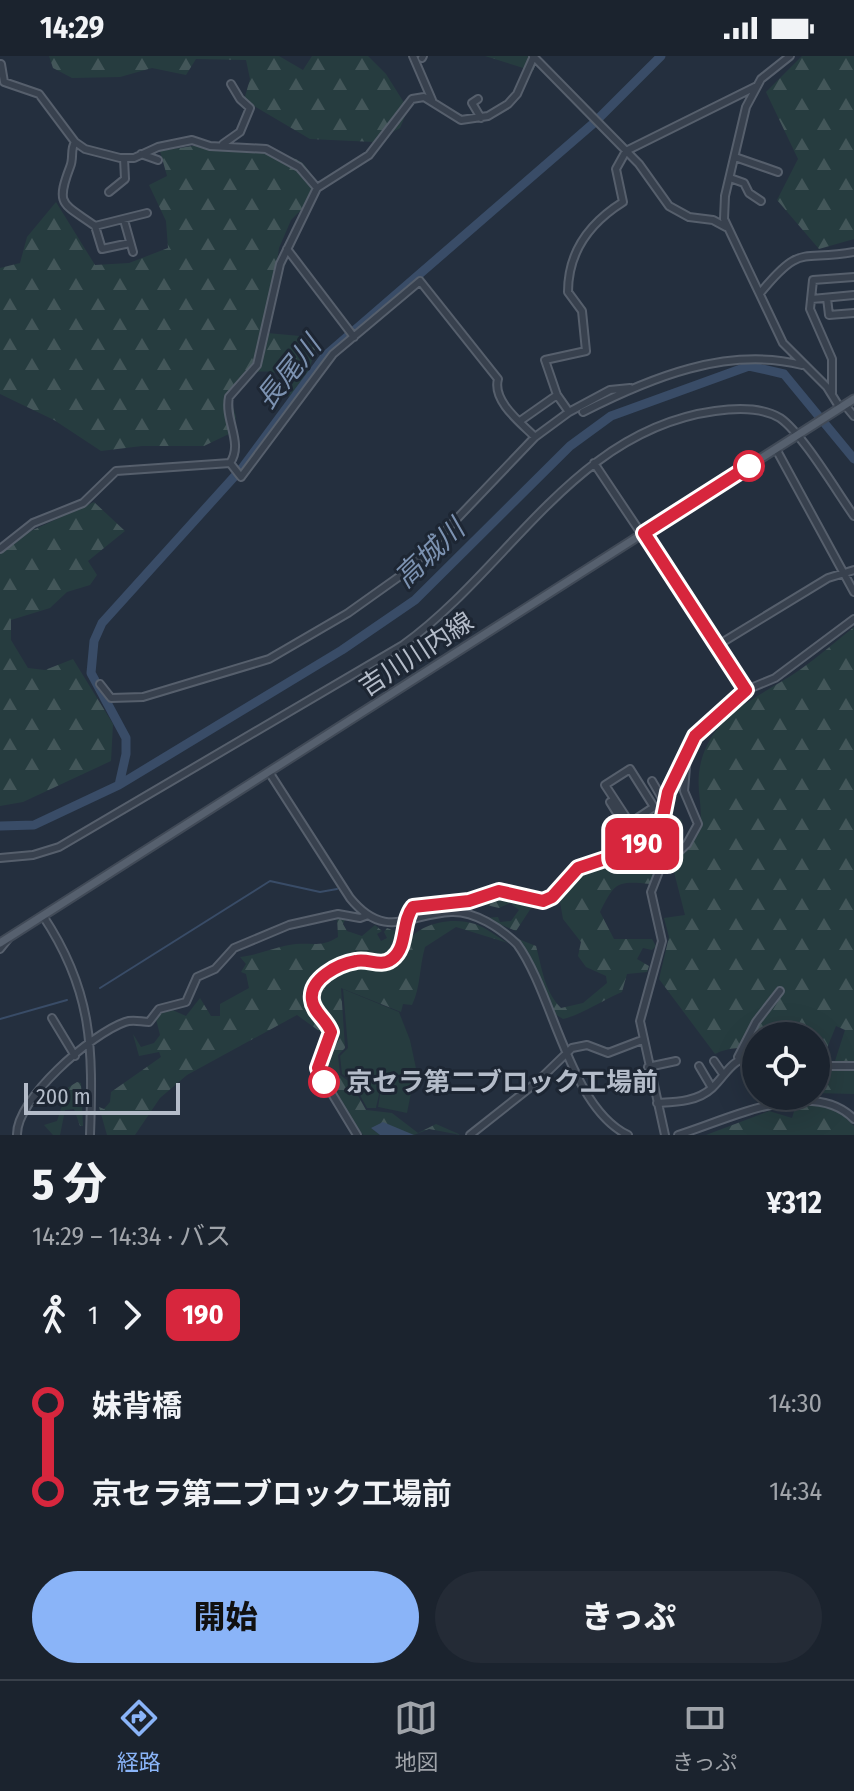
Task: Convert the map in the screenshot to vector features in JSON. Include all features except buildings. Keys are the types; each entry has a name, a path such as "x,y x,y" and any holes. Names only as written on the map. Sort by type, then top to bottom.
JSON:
{"main road":[{"name":"吉川川内線","path":"0,940 43,916 854,399"}],"street":[{"path":"4,56 0,64 4,82 39,94 75,142 99,153 124,158 192,140 220,146 266,149 299,167 317,188"},
{"path":"230,463 236,445 228,420 229,397 257,365 278,273 317,188 369,155 412,99 424,97 432,100 461,120 481,118 498,112 517,94 534,56 626,151 669,206 689,217 713,220 727,228"},
{"path":"569,412 557,395 545,360 586,351 582,311 570,297 568,286 577,251 589,229 602,215 623,202 616,169 626,151 757,86 790,56"},
{"path":"420,58 432,100"},
{"path":"220,146 240,132 250,108 231,84"},
{"path":"757,86 746,107 730,178 724,209 727,228 761,292 774,327 802,365 832,393 839,409 854,416"},
{"path":"478,99 472,103 481,118"},
{"path":"75,142 61,196 68,207 95,226 102,249 130,243"},
{"path":"141,154 158,160"},
{"path":"735,157 778,172"},
{"path":"109,192 125,179 124,158"},
{"path":"730,178 744,183 749,193 761,201"},
{"path":"95,226 147,213"},
{"path":"124,220 133,252"},
{"path":"287,249 352,334"},
{"path":"761,292 793,259 811,253 854,252"},
{"path":"832,393 832,359 810,309 813,280 854,277"},
{"path":"230,463 239,474 324,364 352,334 420,281 498,379 496,387 503,403 535,437"},
{"path":"812,299 854,295"},
{"path":"827,298 829,315 850,313 844,296"},
{"path":"100,684 111,698 143,697 286,650 395,581 535,437 600,394 713,363 750,357 770,357 802,365"},
{"path":"583,412 630,388"},
{"path":"520,421 557,395"},
{"path":"0,858 33,855 59,847 403,645 450,609 559,491 621,445 667,424 728,409 769,412 782,419 796,436 854,516"},
{"path":"776,449 854,592"},
{"path":"0,549 33,523 83,503 116,471 230,463"},
{"path":"594,463 644,533 746,690"},
{"path":"718,645 793,597 854,570"},
{"path":"665,1135 642,1040 641,1011 662,941 651,892 660,869 687,844 698,824 698,816 684,791 691,741 746,690 775,678 854,619"},
{"path":"357,1135 320,1074 319,1062 331,1032 313,1004 313,988 318,979 352,962 380,964 392,959 402,943 405,923 413,907 469,901 499,891 537,901 547,900 578,868 641,845 663,817 668,792 687,755"},
{"path":"630,823 654,807 630,769 605,785 641,845"},
{"path":"269,772 350,898 368,915 382,921 405,923 449,912 462,913 508,935 527,960 567,1053 603,1116 628,1135"},
{"path":"652,781 666,806"},
{"path":"610,802 641,845"},
{"path":"17,1135 20,1114 50,1075 122,1023 149,1022 159,1009 180,1006 190,996 197,977 215,969 234,948 306,920 338,914 360,918 368,915"},
{"path":"43,916 73,967 92,1043 90,1135"},
{"path":"0,949 10,936"},
{"path":"657,1103 687,1100 712,1088 739,1059 756,1022 780,991"},
{"path":"52,1018 75,1056"},
{"path":"470,1135 537,1082 576,1046 587,1045 608,1053 642,1040"},
{"path":"648,1067 676,1061"},
{"path":"714,1061 723,1074"},
{"path":"699,1066 712,1088"},
{"path":"830,1066 854,1066"},
{"path":"678,1135 791,1100 823,1100 854,1119"}],"green space":[{"path":"49,56 279,56 303,70 312,56 368,56 386,74 408,109 400,128 374,142 310,139 244,100 250,79 246,60 196,59 186,75 152,68 120,77 72,78 53,68"},
{"path":"485,56 539,56 533,71"},
{"path":"802,56 854,56 854,239 819,249 777,200 798,159 766,92"},
{"path":"199,145 293,158 305,165 313,178 308,203 291,220 279,248 267,333 300,336 316,347 307,377 289,397 276,373 248,375 230,396 236,417 233,432 204,446 142,446 101,451 54,420 0,394 0,268 20,263 27,237 56,202 95,265 129,263 168,248 166,221 149,185 167,176 160,151"},
{"path":"94,502 125,531 88,561 97,575 90,585 67,592 50,608 11,620 11,640 28,668 45,670 73,659 113,724 111,761 23,802 0,806 0,552 9,541"},
{"path":"854,627 854,1094 830,1093 830,1061 835,1061 845,1030 836,1026 830,1041 830,1022 742,1022 742,1048 715,1054 659,979 669,937 664,918 685,915 674,872 661,866 650,884 630,883 614,889 600,912 614,939 652,939 656,946 652,950 643,948 637,959 649,966 647,972 627,974 622,992 578,1014 563,1019 555,1014 525,948 516,938 536,946 547,987 561,1008 583,1003 607,983 606,976 586,967 578,956 581,942 563,919 559,896 576,878 641,850 681,819 683,827 676,842 688,850 701,817 701,762 716,730 741,707 801,669"},
{"path":"497,894 524,899 533,905 516,931 485,918 498,917 500,922 511,921 519,910 510,903 499,908 482,904 471,910 460,908"},
{"path":"337,917 346,918 343,924 347,931 362,936 375,925 382,931 377,934 381,941 387,938 384,932 387,928 398,932 404,948 424,928 455,921 479,926 508,943 456,927 425,947 415,998 412,1005 403,1004 401,1012 341,988 345,1048 338,1055 340,1075 351,1083 366,1110 392,1113 418,1133 436,1124 461,1135 429,1129 414,1135 371,1128 380,1135 363,1135 324,1076 324,1060 333,1041 297,1015 187,1075 160,1098 135,1135 107,1135 99,1107 104,1109 110,1102 111,1092 161,1057 159,1052 139,1056 133,1034 141,1047 154,1043 160,1035 156,1019 161,1011 168,1008 186,1016 200,998 211,1016 220,1016 220,1004 249,988 246,974 241,972 246,964 240,957 289,945 332,940 338,937"},
{"path":"343,989 399,1012 416,1068 407,1113 378,1107 383,1077 376,1108 367,1108 352,1081 342,1074 340,1056 348,1048"},
{"path":"77,1082 81,1083 83,1126 80,1126 74,1109 65,1110 60,1135 53,1135 44,1125 57,1121 62,1106 56,1095"},
{"path":"830,1108 840,1112 854,1126 854,1135 706,1135 769,1111 792,1118 794,1110 830,1110"}],"water":[{"path":"383,1122 414,1135 380,1135 371,1128"}],"waterway":[{"name":"長尾川","path":"119,785 126,738 91,673 94,641 102,623 243,467 325,356 595,122 661,56"},
{"name":"高城川","path":"0,826 34,825 119,785 342,650 415,600 570,446 611,416 749,366 784,374 854,459"},
{"path":"100,988 270,881 320,892 337,889"},
{"path":"0,1019 67,1000"}],"bus line":[{"name":"190","path":"324,1082 318,1068 331,1032 313,1004 313,988 318,979 355,961 380,964 396,956 408,913 413,907 469,901 499,891 537,901 547,900 578,868 635,849 657,826 663,817 668,792 691,741 746,690 644,533 749,466"}],"place":[{"name":"京セラ第二ブロック工場前","path":"324,1082"}]}
